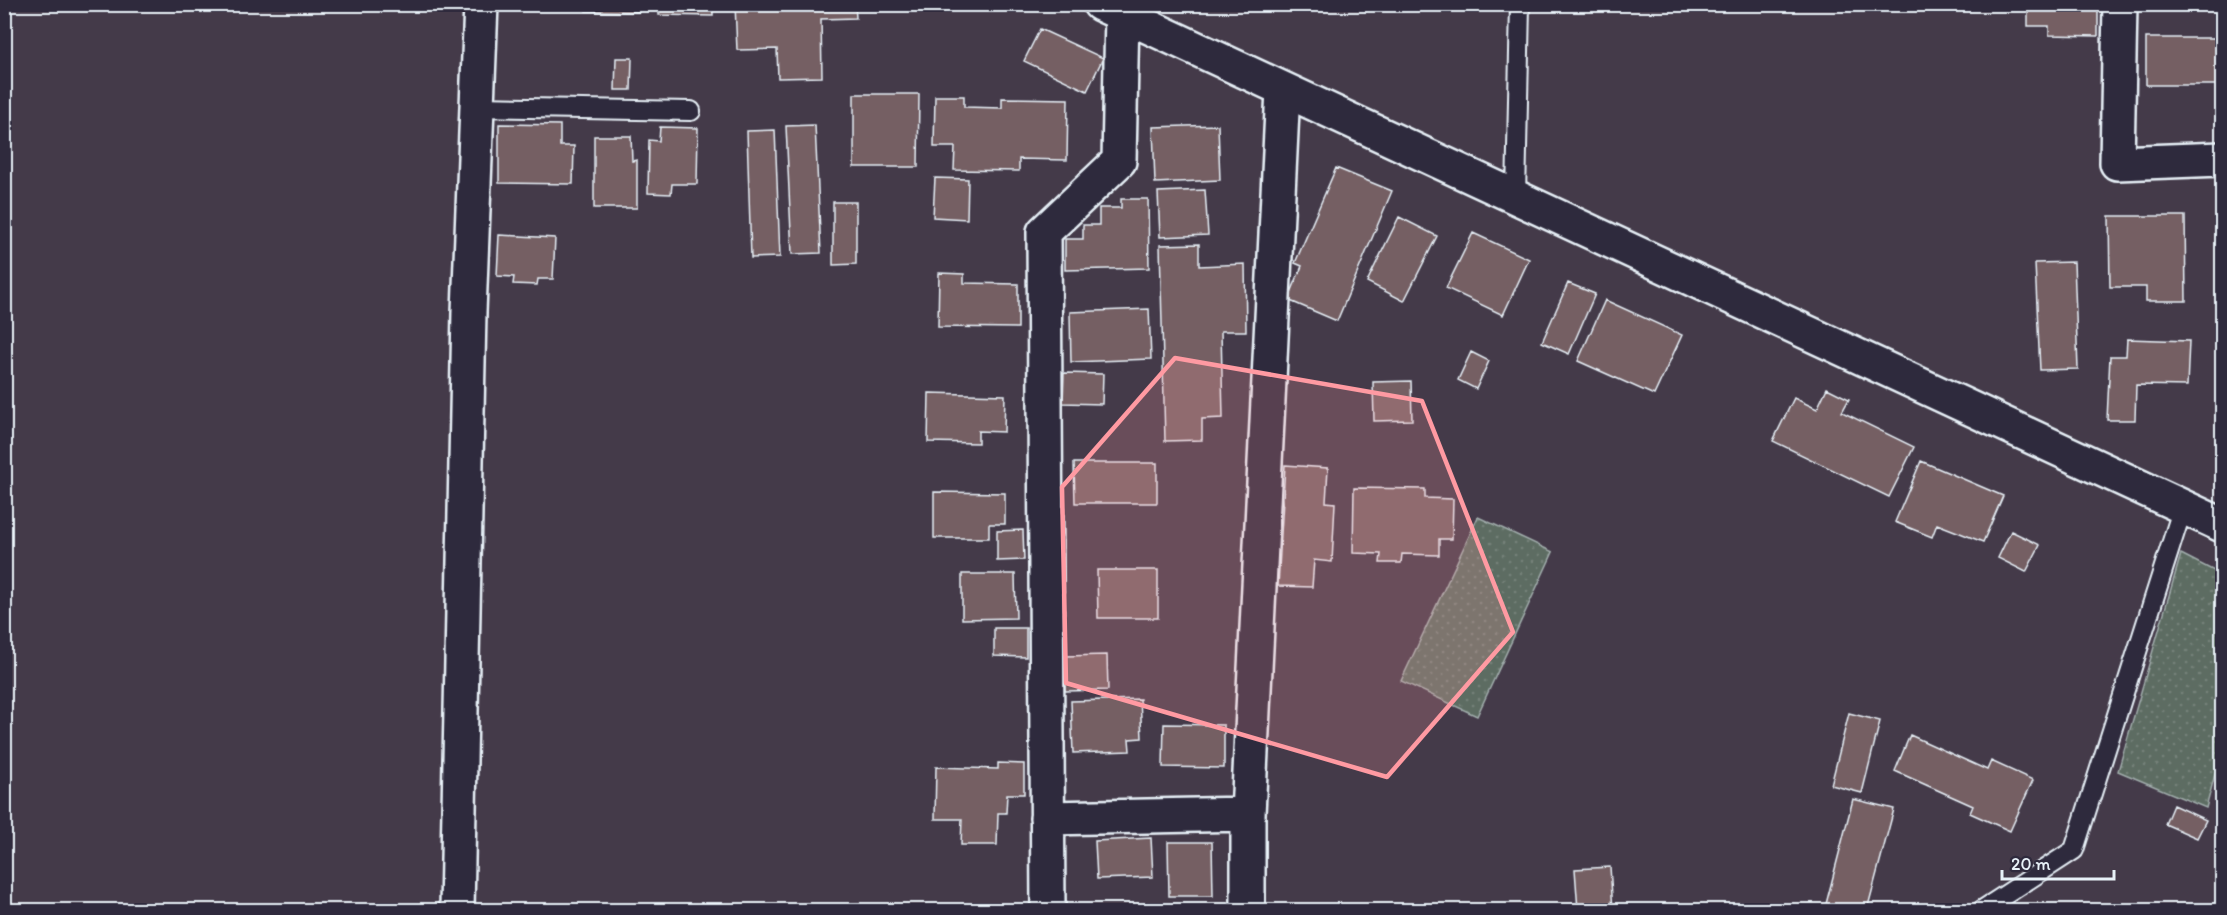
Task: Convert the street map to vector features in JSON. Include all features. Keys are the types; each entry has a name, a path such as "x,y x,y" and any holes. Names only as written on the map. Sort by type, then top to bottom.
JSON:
{"street":[{"path":"457,910 469,312 481,4"},
{"path":"2120,4 2117,163 2223,159"},
{"path":"1048,910 1044,232 1119,161 1111,9 2223,525"},
{"path":"1248,910 1248,814 1283,90"},
{"path":"1047,818 1248,814"}],"lane":[{"path":"1516,197 1520,4"},
{"path":"477,107 691,111"},
{"path":"1982,910 2074,850 2183,507"}],"highlighted area":[{"path":"1175,358 1422,401 1513,632 1387,777 1066,683 1062,487"}],"green space":[{"path":"1478,517 1553,552 1477,716 1401,681"},
{"path":"2181,554 2222,575 2222,748 2206,808 2118,771"}],"building":[{"path":"586,4 639,4 639,12 586,11"},
{"path":"659,4 713,4 713,16 659,15"},
{"path":"735,4 855,4 856,18 821,19 822,77 778,78 777,49 737,50"},
{"path":"2028,4 2098,4 2098,36 2049,35 2049,26 2028,26"},
{"path":"1040,29 1103,58 1087,91 1024,61"},
{"path":"2146,38 2219,38 2219,85 2146,85"},
{"path":"616,58 632,58 631,90 615,90"},
{"path":"854,94 919,94 918,167 854,167"},
{"path":"935,96 964,96 964,107 1002,108 1002,98 1068,99 1067,160 1019,159 1019,171 954,170 955,147 934,147"},
{"path":"499,124 560,125 560,146 574,146 573,184 499,183"},
{"path":"815,125 821,253 792,254 786,126"},
{"path":"1218,125 1220,180 1155,183 1153,127"},
{"path":"660,127 698,128 697,184 672,184 671,194 648,193 649,140 659,141"},
{"path":"775,130 780,257 751,258 747,131"},
{"path":"594,136 631,136 632,161 637,160 637,208 594,208"},
{"path":"1336,168 1392,191 1337,321 1288,300 1302,266 1295,263"},
{"path":"935,178 968,179 967,219 933,217"},
{"path":"1205,190 1208,235 1160,237 1158,192"},
{"path":"1121,199 1148,199 1149,268 1065,270 1065,239 1083,239 1083,225 1099,225 1099,208 1121,208"},
{"path":"833,202 856,202 856,264 833,265"},
{"path":"2109,216 2185,216 2186,301 2146,301 2146,287 2110,287"},
{"path":"1399,217 1437,236 1404,301 1367,282"},
{"path":"1473,233 1529,259 1503,315 1446,288"},
{"path":"499,235 555,238 553,279 538,279 537,285 513,284 514,277 497,276"},
{"path":"1199,244 1199,266 1245,264 1246,331 1221,331 1223,418 1202,419 1202,440 1165,441 1160,245"},
{"path":"2074,262 2078,369 2040,370 2035,263"},
{"path":"939,273 964,274 964,283 1018,284 1018,328 938,327"},
{"path":"1568,283 1595,294 1569,354 1542,342"},
{"path":"1605,300 1682,335 1654,395 1578,361"},
{"path":"1149,309 1151,359 1071,362 1070,312"},
{"path":"2127,339 2189,341 2187,386 2136,385 2135,420 2107,420 2110,356 2126,356"},
{"path":"2220,345 2222,345 2222,389 2219,389"},
{"path":"1471,352 1489,361 1476,389 1458,380"},
{"path":"1064,373 1103,374 1102,404 1063,403"},
{"path":"1411,381 1412,420 1374,421 1373,382"},
{"path":"1827,388 1849,399 1842,412 1914,447 1889,497 1773,441 1794,398 1817,409"},
{"path":"929,393 1005,395 1004,432 978,431 978,443 928,442"},
{"path":"2222,401 2222,450 2218,449"},
{"path":"1921,461 2003,496 1983,542 1937,524 1932,537 1895,522"},
{"path":"1074,463 1157,463 1157,503 1075,503"},
{"path":"1285,465 1328,468 1326,502 1335,503 1332,562 1314,560 1312,587 1278,586"},
{"path":"1354,488 1425,489 1425,498 1453,499 1452,539 1439,539 1439,555 1402,554 1401,563 1380,563 1381,554 1353,553"},
{"path":"934,492 1005,493 1005,524 989,524 989,538 934,538"},
{"path":"1023,530 1024,560 997,561 997,531"},
{"path":"2011,531 2040,545 2026,572 1998,558"},
{"path":"1097,570 1158,570 1158,618 1098,618"},
{"path":"962,574 1015,574 1016,618 962,619"},
{"path":"994,628 1026,628 1026,657 994,656"},
{"path":"1107,655 1108,690 1065,691 1064,656"},
{"path":"1140,699 1142,738 1129,739 1130,751 1073,753 1071,701"},
{"path":"1849,713 1880,721 1862,793 1831,785"},
{"path":"1164,724 1224,725 1224,768 1163,767"},
{"path":"1910,735 1987,770 1991,761 2033,780 2010,831 1970,813 1973,806 1895,771"},
{"path":"998,763 1024,764 1024,794 1007,794 1006,813 998,813 997,845 961,845 962,819 935,819 936,767 998,769"},
{"path":"1853,799 1894,809 1867,910 1834,910 1825,908"},
{"path":"2173,805 2206,820 2197,838 2165,824"},
{"path":"1151,838 1153,877 1097,879 1095,841"},
{"path":"1168,842 1212,842 1213,896 1169,896"},
{"path":"1610,867 1613,910 1578,910 1575,869"}]}
